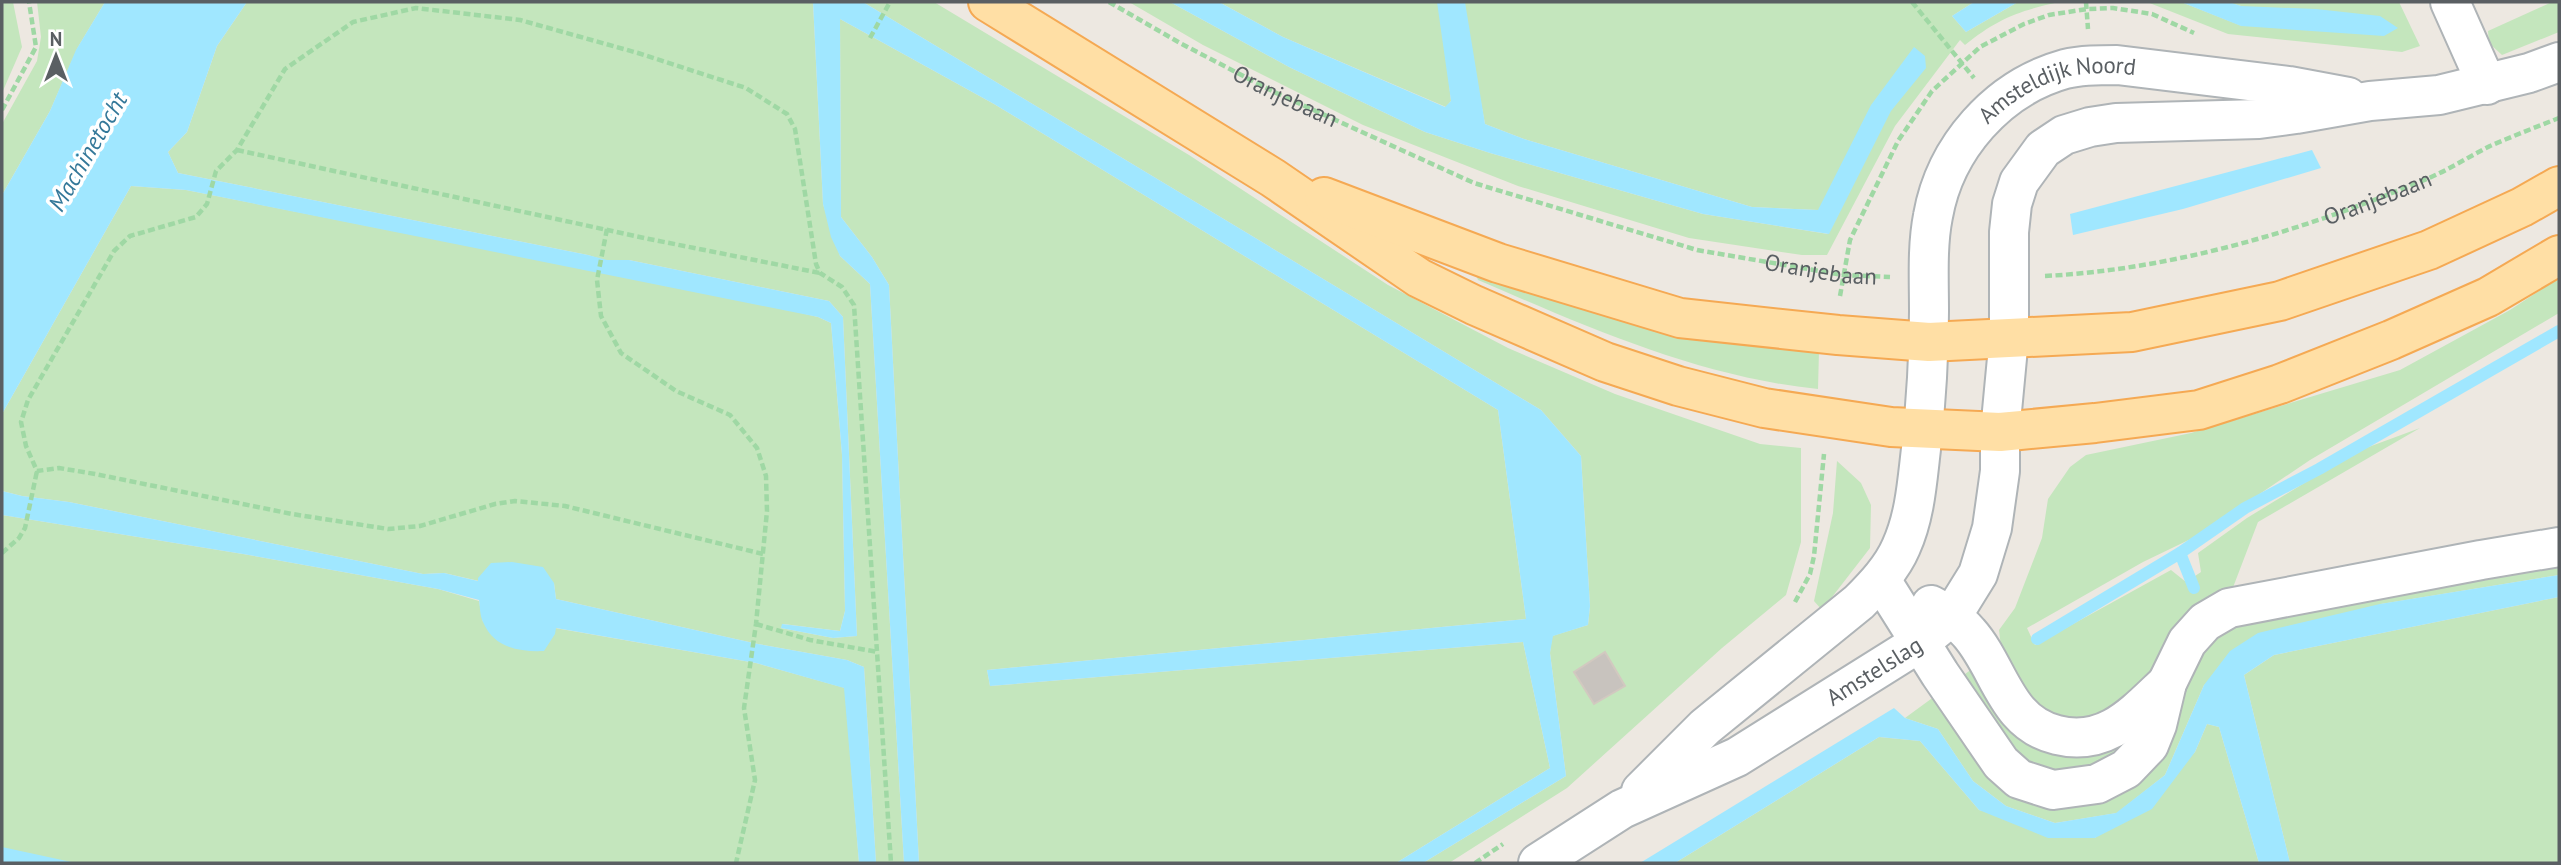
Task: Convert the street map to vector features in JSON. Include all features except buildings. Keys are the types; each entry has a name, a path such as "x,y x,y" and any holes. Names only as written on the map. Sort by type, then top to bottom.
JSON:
{"main road":[{"path":"988,2 1273,178 1419,278 1605,362 1678,386 1764,408 1891,427 2000,432 2199,410 2280,384 2403,335 2488,297 2559,255"},
{"path":"1273,178 1498,263 1680,317 1838,335 1929,342 2132,332 2280,301 2429,250 2522,207 2559,186"}],"street":[{"path":"2450,2 2487,85"},
{"name":"Amsteldijk Noord","path":"2000,432 2009,337 2009,232 2012,204 2019,182 2043,149 2064,135 2116,123 2259,119 2370,101 2439,95 2529,74 2559,62"},
{"name":"Amsteldijk Noord","path":"1923,428 1929,342 1932,218 1937,198 1961,146 1994,107 2040,78 2066,69 2117,65 2289,86 2370,101"},
{"name":"Amstelslag","path":"1622,809 1705,727 1859,602 1881,580 1901,549 1915,508 1923,428"},
{"name":"Amstelslag","path":"1538,863 1622,809 1737,758 1919,643 1952,616 1978,574 1992,528 2000,471 2000,432"},
{"path":"1881,580 1919,643 2001,763 2019,779 2053,790 2097,784 2126,769 2149,745 2157,725 2167,683 2187,642 2205,622 2228,608 2559,547"},
{"path":"1881,580 1952,616 1971,635 2017,712 2048,733 2070,738 2093,736 2115,729 2167,683"}],"path":[{"path":"2,110 36,47 29,2"},
{"path":"870,38 890,2"},
{"name":"Oranjebaan","path":"1109,2 1274,92 1474,183 1697,250 1843,275 1929,278"},
{"path":"1912,2 1962,61 1994,107"},
{"path":"2,553 19,538 25,528 34,492 37,471 26,446 21,422 28,400 114,251 130,236 196,217 207,204 216,172 237,150 285,69 353,22 416,8 520,20 638,53 746,88 787,114 795,129 816,264 820,273"},
{"name":"Oranjebaan","path":"2010,278 2124,268 2267,236 2321,219 2421,181 2491,146 2559,118"},
{"path":"237,150 820,273 842,287 854,305 891,863"},
{"path":"607,229 597,280 601,316 621,353 676,391 730,415 757,447 766,476 767,511 763,554 744,708 755,780 736,863"},
{"path":"37,471 60,468 292,514 388,530 420,526 495,504 515,501 565,506 763,554"},
{"path":"756,624 810,640 878,652"}],"green space":[{"path":"2,2 13,2 22,47 2,93"},
{"path":"37,2 105,2 78,47 50,111 2,195 2,124 37,61 41,37"},
{"path":"247,2 813,2 823,204 840,256 870,284 904,863 876,863 864,667 847,660 758,644 556,599 554,583 479,581 444,573 423,574 69,502 2,491 2,414 131,186 186,190 750,301 818,317 831,323 842,455 845,611 840,631 783,624 781,628 833,638 857,636 843,317 829,301 629,260 607,261 178,173 168,152 187,132 217,46"},
{"path":"863,2 934,2 1189,155 1388,285 1508,348 1615,394 1760,444 1801,448 1801,542 1786,595 1722,648 1567,788 1449,863 1423,863 1566,776 1550,653 1552,636 1588,625 1590,606 1581,456 1541,410"},
{"path":"1129,2 1170,2 1289,67 1425,132 1703,214 1828,234 1818,210 1752,207 1524,139 1485,124 1462,2 1974,2 1952,16 1966,32 2018,2 2059,2 2009,17 1965,45 1960,40 1895,126 1827,255 1802,255 1689,238 1518,186 1363,125 1203,45"},
{"path":"1219,2 1440,2 1451,101 1446,107 1283,37"},
{"path":"2147,2 2181,2 2242,26 2241,6 2227,2 2399,2 2420,46 2402,52 2228,34"},
{"path":"2552,2 2559,2 2559,32 2502,55 2489,43 2488,31"},
{"path":"840,19 994,104 1498,410 1526,619 987,670 990,686 1523,642 1550,768 1396,863 919,863 889,285 872,257 841,217"},
{"path":"1473,268 1819,351 1818,389 1730,374 1644,348 1478,280"},
{"path":"2559,278 2559,313 2310,460 2199,535 2143,562 2027,628 2035,645 2171,570 2186,582 2201,572 2198,553 2247,518 2355,452 2420,428 2258,522 2232,590 2238,622 2559,563 2559,575 2381,604 2204,685 2165,775 2117,813 2055,823 2006,806 1973,781 1938,729 1905,718 1976,666 2002,656 1999,630 2015,608 2042,538 2048,499 2070,467 2086,455 2191,433 2400,370 2510,310"},
{"path":"1837,461 1861,483 1871,505 1870,548 1822,610 1814,601 1833,513"},
{"path":"2,515 438,589 479,601 483,622 555,628 756,663 845,688 859,863 2,863"},
{"path":"2559,597 2559,863 2290,863 2244,675 2274,655"},
{"path":"2207,724 2219,727 2259,863 1675,863 1879,737 1920,741 1979,810 2095,838 2195,752"}],"water":[{"name":"Machinetocht","path":"105,2 247,2 217,46 187,132 168,152 178,173 607,260 629,260 829,301 843,317 857,636 833,638 781,628 782,624 840,631 845,611 842,455 831,323 818,317 186,190 131,186 2,414 2,195 50,111 76,50"},
{"path":"813,2 863,2 1541,410 1581,456 1590,606 1588,625 1553,636 1550,653 1566,776 1423,863 1396,863 1550,768 1523,642 990,686 987,670 1526,619 1498,410 994,104 840,19 841,217 872,257 889,285 919,863 904,863 870,284 840,256 831,237 823,204"},
{"path":"1170,2 1219,2 1283,37 1445,107 1451,101 1437,2 1465,2 1485,124 1524,139 1752,207 1818,210 1871,105 1914,47 1925,56 1926,68 1891,111 1829,234 1703,214 1425,132 1289,67"},
{"path":"1974,2 2018,2 1966,32 1952,16"},
{"path":"2181,2 2229,2 2241,6 2316,9 2380,16 2398,28 2384,36 2241,26"},
{"path":"2312,150 2321,168 2183,209 2073,235 2070,214"},
{"path":"2,491 69,502 423,574 444,573 478,581 491,563 512,562 543,567 554,583 556,599 758,644 847,660 864,667 876,863 859,863 844,688 756,663 556,628 544,651 525,651 508,647 494,638 481,617 479,600 438,589 243,554 2,515"},
{"path":"2559,575 2559,597 2274,655 2244,675 2290,863 2259,863 2219,727 2207,724 2195,752 2152,809 2095,838 2048,838 1979,810 1920,741 1879,737 1675,863 1640,863 1894,708 1905,718 1938,729 1973,781 2006,806 2055,823 2116,813 2165,775 2204,685 2230,651 2258,633 2380,604"},
{"path":"2,847 76,863 2,863"}],"waterway":[{"path":"2037,639 2180,553 2245,508 2319,469 2559,331"},
{"path":"2180,553 2194,588"}]}
